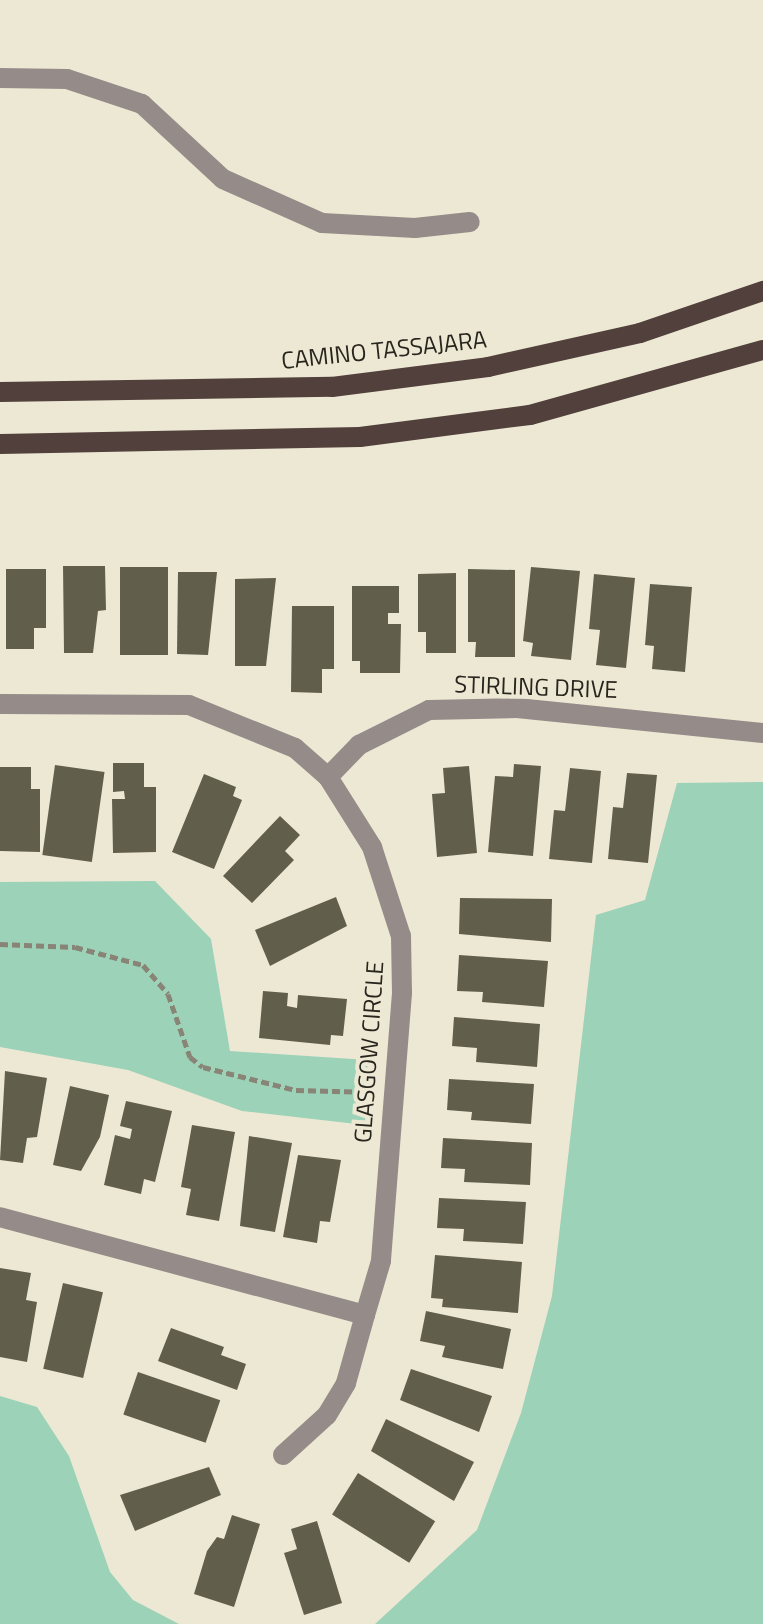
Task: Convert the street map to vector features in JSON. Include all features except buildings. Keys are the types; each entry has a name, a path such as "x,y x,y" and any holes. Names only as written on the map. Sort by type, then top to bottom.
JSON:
{"main road":[{"name":"CAMINO TASSAJARA","path":"0,392 332,387 488,367 640,333 763,291"},
{"path":"0,444 375,435 530,415 763,350"}],"street":[{"path":"0,78 67,79 142,104 223,179 322,223 415,228 470,222"},
{"name":"GLASGOW CIRCLE","path":"0,704 189,705 295,748 328,777 372,847 401,936 381,1261 340,1394 283,1455"},
{"name":"STIRLING DRIVE","path":"328,777 359,745 429,710 517,708 763,733"},
{"path":"0,1217 365,1315"}],"path":[{"path":"0,944 75,947 143,965 168,994 190,1057 203,1067 296,1090 391,1092"}],"green space":[{"path":"763,782 763,1624 375,1624 477,1530 521,1413 552,1296 596,915 645,900 677,783"},
{"path":"155,881 211,939 230,1051 368,1060 365,1125 242,1111 128,1070 0,1047 0,882"},
{"path":"0,1396 37,1407 69,1456 110,1572 133,1600 179,1624 0,1624"}]}
